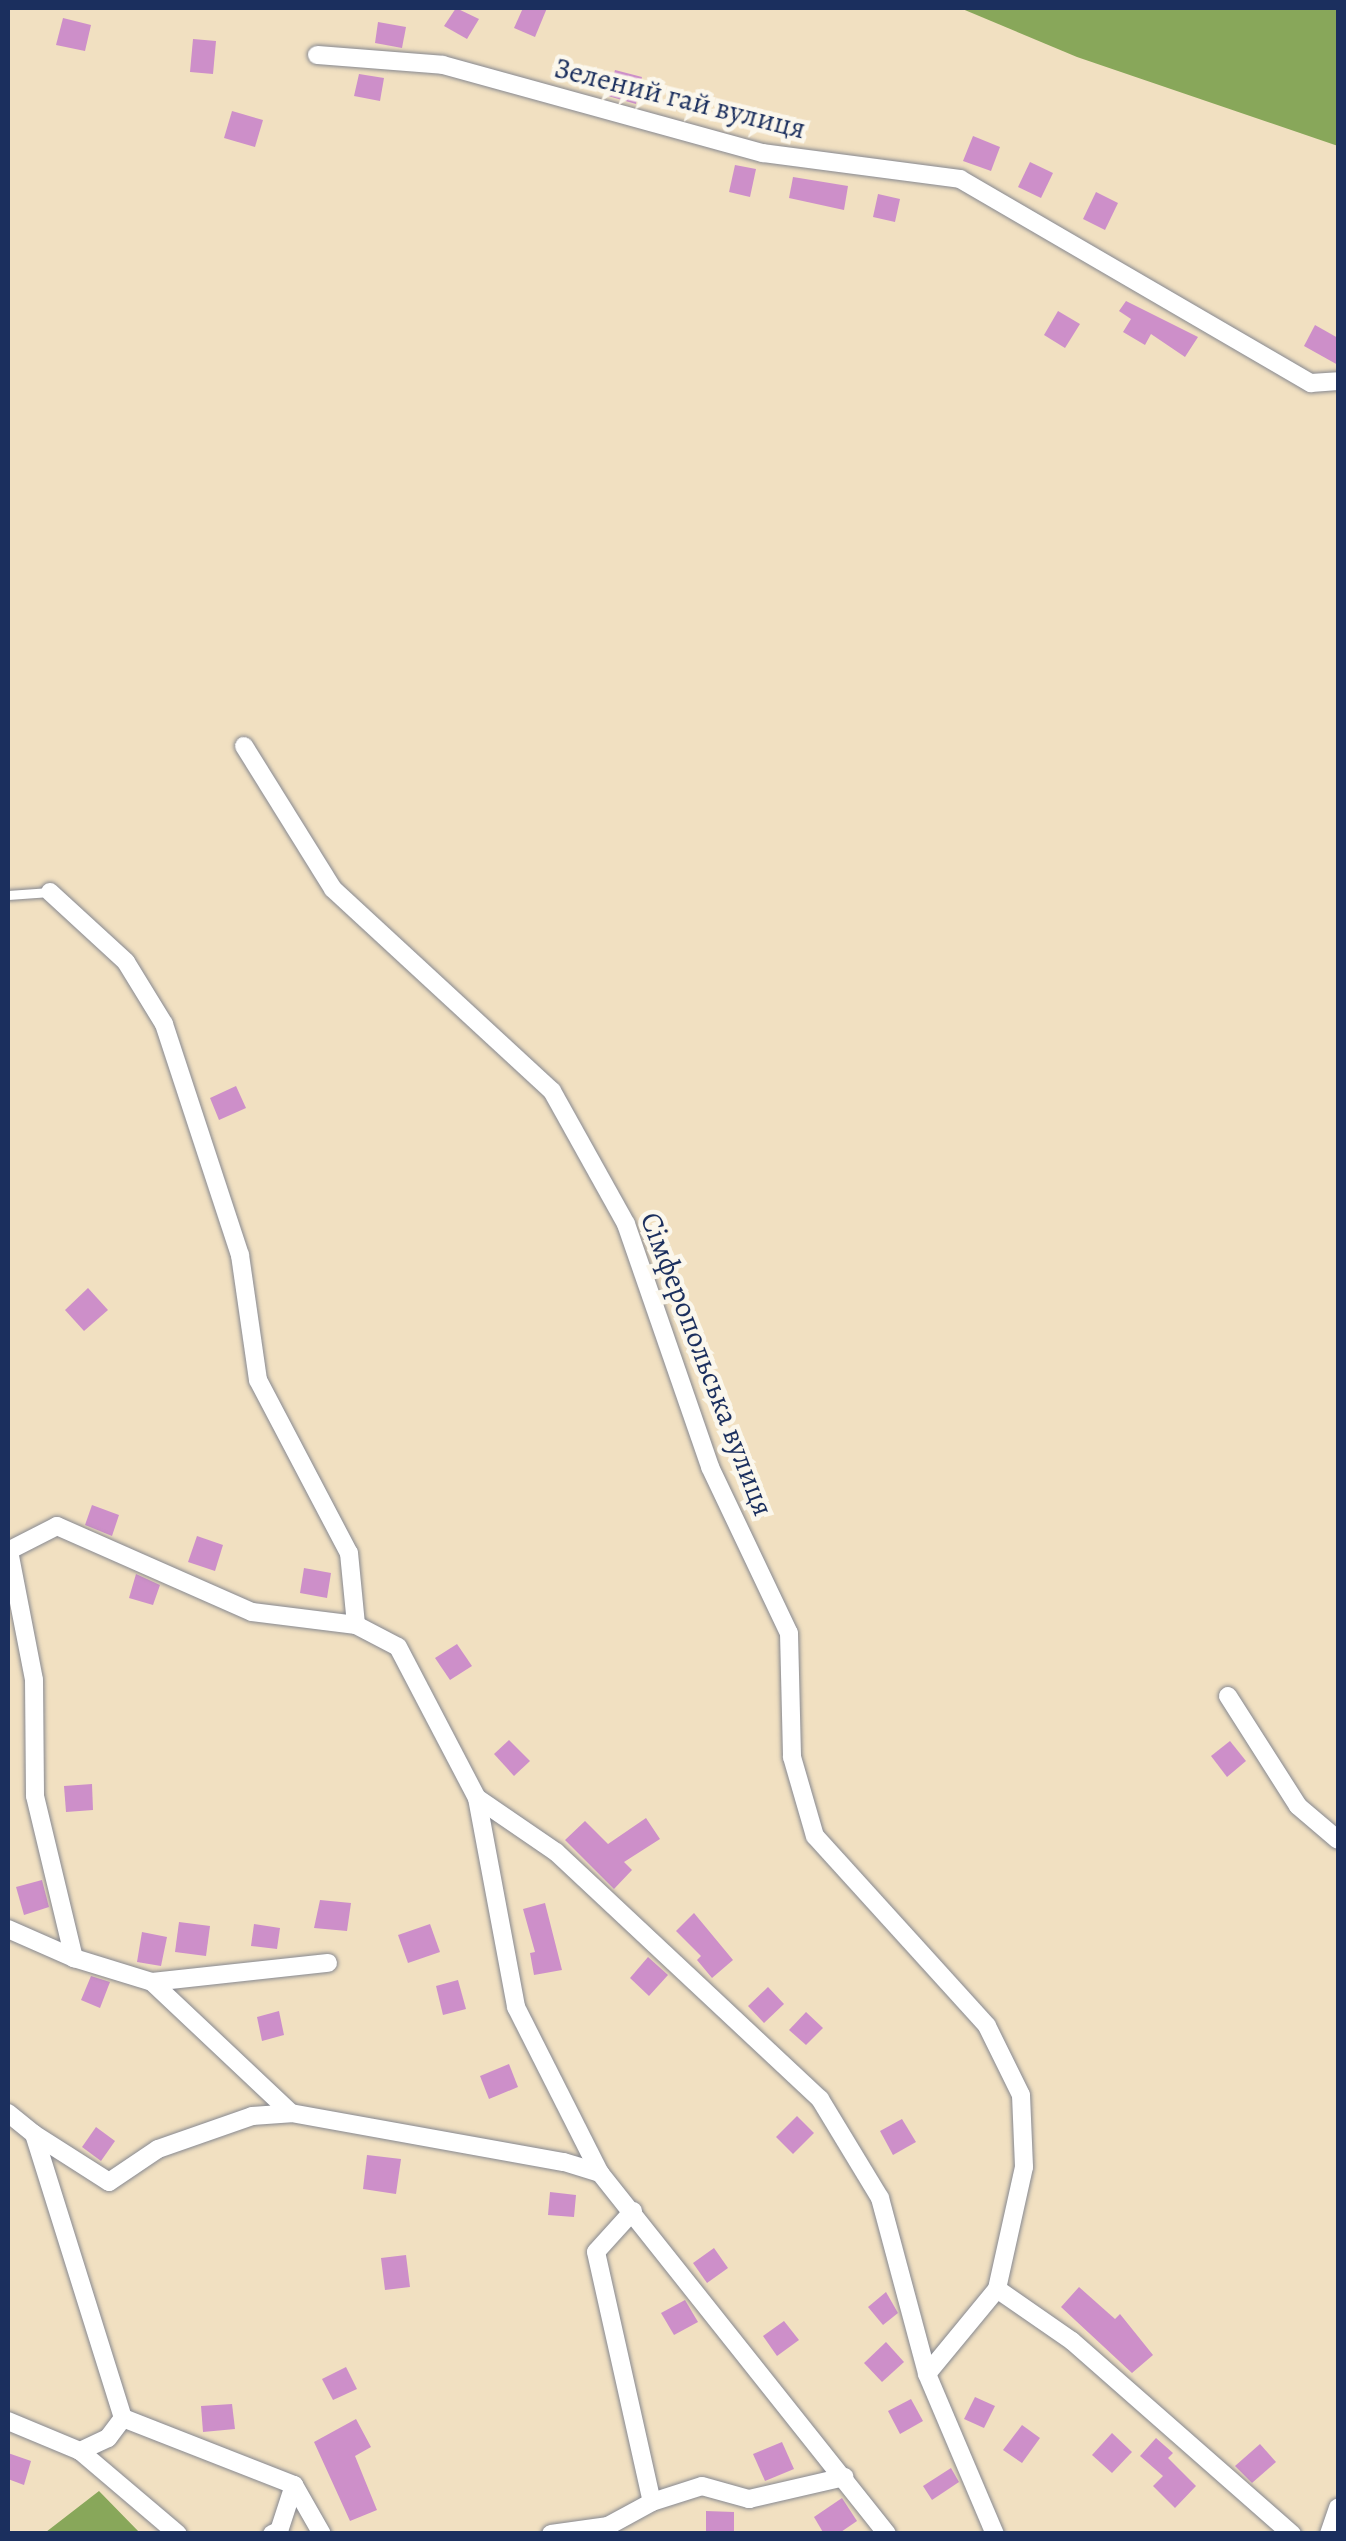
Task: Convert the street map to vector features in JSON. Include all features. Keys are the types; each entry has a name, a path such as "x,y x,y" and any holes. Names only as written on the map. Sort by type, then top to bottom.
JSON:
{"street":[{"name":"Зелений гай вулиця","path":"317,55 444,66 763,153 960,179 1311,383 1338,381"},
{"name":"Сімферопольська вулиця","path":"244,746 333,888 552,1091 626,1224 710,1467 790,1633 792,1757 815,1836 987,2026 1022,2095 1024,2167 997,2290 952,2349 927,2374"},
{"path":"50,892 126,962 164,1024 240,1255 258,1380 349,1553 356,1625"},
{"path":"74,1958 35,1796 34,1680 8,1551 57,1526 252,1612 356,1625 398,1646 477,1798 516,2007 600,2172 887,2534"},
{"path":"1228,1696 1298,1806 1338,1840"},
{"path":"477,1798 556,1852 820,2099 880,2198 927,2374 994,2534"},
{"path":"8,1930 74,1958 152,1982 328,1963"},
{"path":"152,1982 291,2113"},
{"path":"8,2113 110,2182 158,2149 252,2116 291,2113 600,2172"},
{"path":"34,2134 123,2418"},
{"path":"633,2211 596,2252 652,2502"},
{"path":"997,2290 1072,2341 1292,2534"},
{"path":"80,2451 108,2438 123,2418"},
{"path":"123,2418 294,2485 322,2534"},
{"path":"8,2420 80,2451 178,2534"},
{"path":"551,2534 610,2530 652,2502 702,2486 749,2499 844,2477"},
{"path":"272,2534 279,2531 294,2485"},
{"path":"1329,2534 1338,2508"}],"lane":[{"path":"8,895 50,892"}],"green space":[{"path":"960,8 1338,8 1338,146 1077,57"},
{"path":"99,2491 140,2533 8,2533 46,2532"}],"building":[{"path":"456,8 479,19 467,39 444,26"},
{"path":"523,8 547,8 535,37 514,28"},
{"path":"63,18 91,25 85,51 56,45"},
{"path":"378,22 406,27 402,48 375,43"},
{"path":"193,39 216,41 213,74 190,72"},
{"path":"615,70 642,77 636,104 608,96"},
{"path":"359,74 384,78 380,101 354,96"},
{"path":"232,111 263,120 255,147 224,138"},
{"path":"973,136 1000,147 991,171 963,161"},
{"path":"1030,162 1053,173 1041,198 1018,187"},
{"path":"735,165 756,169 750,197 729,192"},
{"path":"793,177 848,186 844,210 789,198"},
{"path":"1096,192 1118,203 1105,230 1083,219"},
{"path":"878,194 900,199 895,222 873,217"},
{"path":"1126,301 1198,337 1185,357 1151,334 1145,345 1123,332 1131,319 1119,311"},
{"path":"1058,311 1080,324 1065,348 1044,335"},
{"path":"1315,325 1338,338 1338,365 1304,346"},
{"path":"236,1086 246,1108 219,1120 210,1098"},
{"path":"88,1288 108,1310 84,1331 65,1310"},
{"path":"92,1505 119,1515 112,1536 85,1525"},
{"path":"197,1536 223,1545 215,1571 188,1562"},
{"path":"304,1568 331,1573 327,1598 300,1593"},
{"path":"136,1574 160,1585 153,1605 129,1598"},
{"path":"457,1644 472,1666 450,1680 435,1658"},
{"path":"509,1740 530,1761 514,1776 494,1754"},
{"path":"1230,1741 1246,1761 1227,1777 1211,1756"},
{"path":"92,1784 93,1810 66,1812 64,1786"},
{"path":"646,1818 660,1839 624,1862 632,1870 614,1889 565,1840 585,1821 608,1844"},
{"path":"42,1880 49,1907 24,1915 16,1887"},
{"path":"320,1900 351,1903 347,1931 314,1928"},
{"path":"545,1903 562,1970 534,1975 530,1953 535,1952 523,1909"},
{"path":"694,1913 733,1960 712,1978 697,1960 701,1956 676,1931"},
{"path":"179,1922 210,1926 206,1956 175,1952"},
{"path":"254,1924 280,1928 277,1949 251,1946"},
{"path":"430,1924 440,1952 408,1963 398,1935"},
{"path":"142,1932 167,1937 161,1966 137,1962"},
{"path":"648,1957 668,1975 649,1996 630,1978"},
{"path":"91,1976 110,1982 100,2008 81,2000"},
{"path":"458,1980 466,2009 443,2015 436,1986"},
{"path":"768,1987 784,2004 764,2023 748,2006"},
{"path":"279,2011 284,2035 262,2041 257,2017"},
{"path":"806,2012 823,2028 806,2045 789,2030"},
{"path":"509,2064 518,2087 489,2099 480,2076"},
{"path":"797,2116 814,2133 793,2154 776,2137"},
{"path":"902,2119 916,2142 893,2155 880,2131"},
{"path":"96,2127 115,2141 101,2161 82,2147"},
{"path":"367,2155 401,2159 396,2194 363,2189"},
{"path":"550,2192 576,2195 574,2217 548,2215"},
{"path":"714,2248 728,2268 707,2283 693,2263"},
{"path":"406,2255 410,2287 385,2290 381,2258"},
{"path":"1079,2287 1115,2319 1120,2314 1153,2355 1132,2373 1061,2307"},
{"path":"886,2292 898,2313 883,2325 868,2307"},
{"path":"685,2300 698,2322 674,2335 661,2313"},
{"path":"784,2321 799,2340 777,2356 763,2336"},
{"path":"886,2342 904,2362 882,2382 864,2363"},
{"path":"346,2367 357,2389 333,2400 322,2379"},
{"path":"975,2397 995,2406 984,2428 964,2419"},
{"path":"911,2399 923,2421 900,2434 888,2411"},
{"path":"232,2404 235,2429 203,2432 201,2406"},
{"path":"356,2419 371,2447 355,2456 377,2510 350,2521 314,2442"},
{"path":"1022,2425 1040,2438 1022,2463 1003,2450"},
{"path":"1112,2433 1132,2452 1112,2473 1092,2455"},
{"path":"1156,2438 1173,2453 1168,2458 1196,2486 1175,2508 1153,2486 1163,2476 1140,2456"},
{"path":"782,2442 794,2469 765,2481 753,2454"},
{"path":"1260,2444 1276,2462 1252,2483 1235,2466"},
{"path":"8,2453 31,2461 24,2485 8,2479"},
{"path":"951,2468 959,2482 932,2500 923,2486"},
{"path":"842,2498 857,2521 838,2534 824,2534 814,2517"},
{"path":"706,2511 734,2512 734,2534 706,2534"}]}
